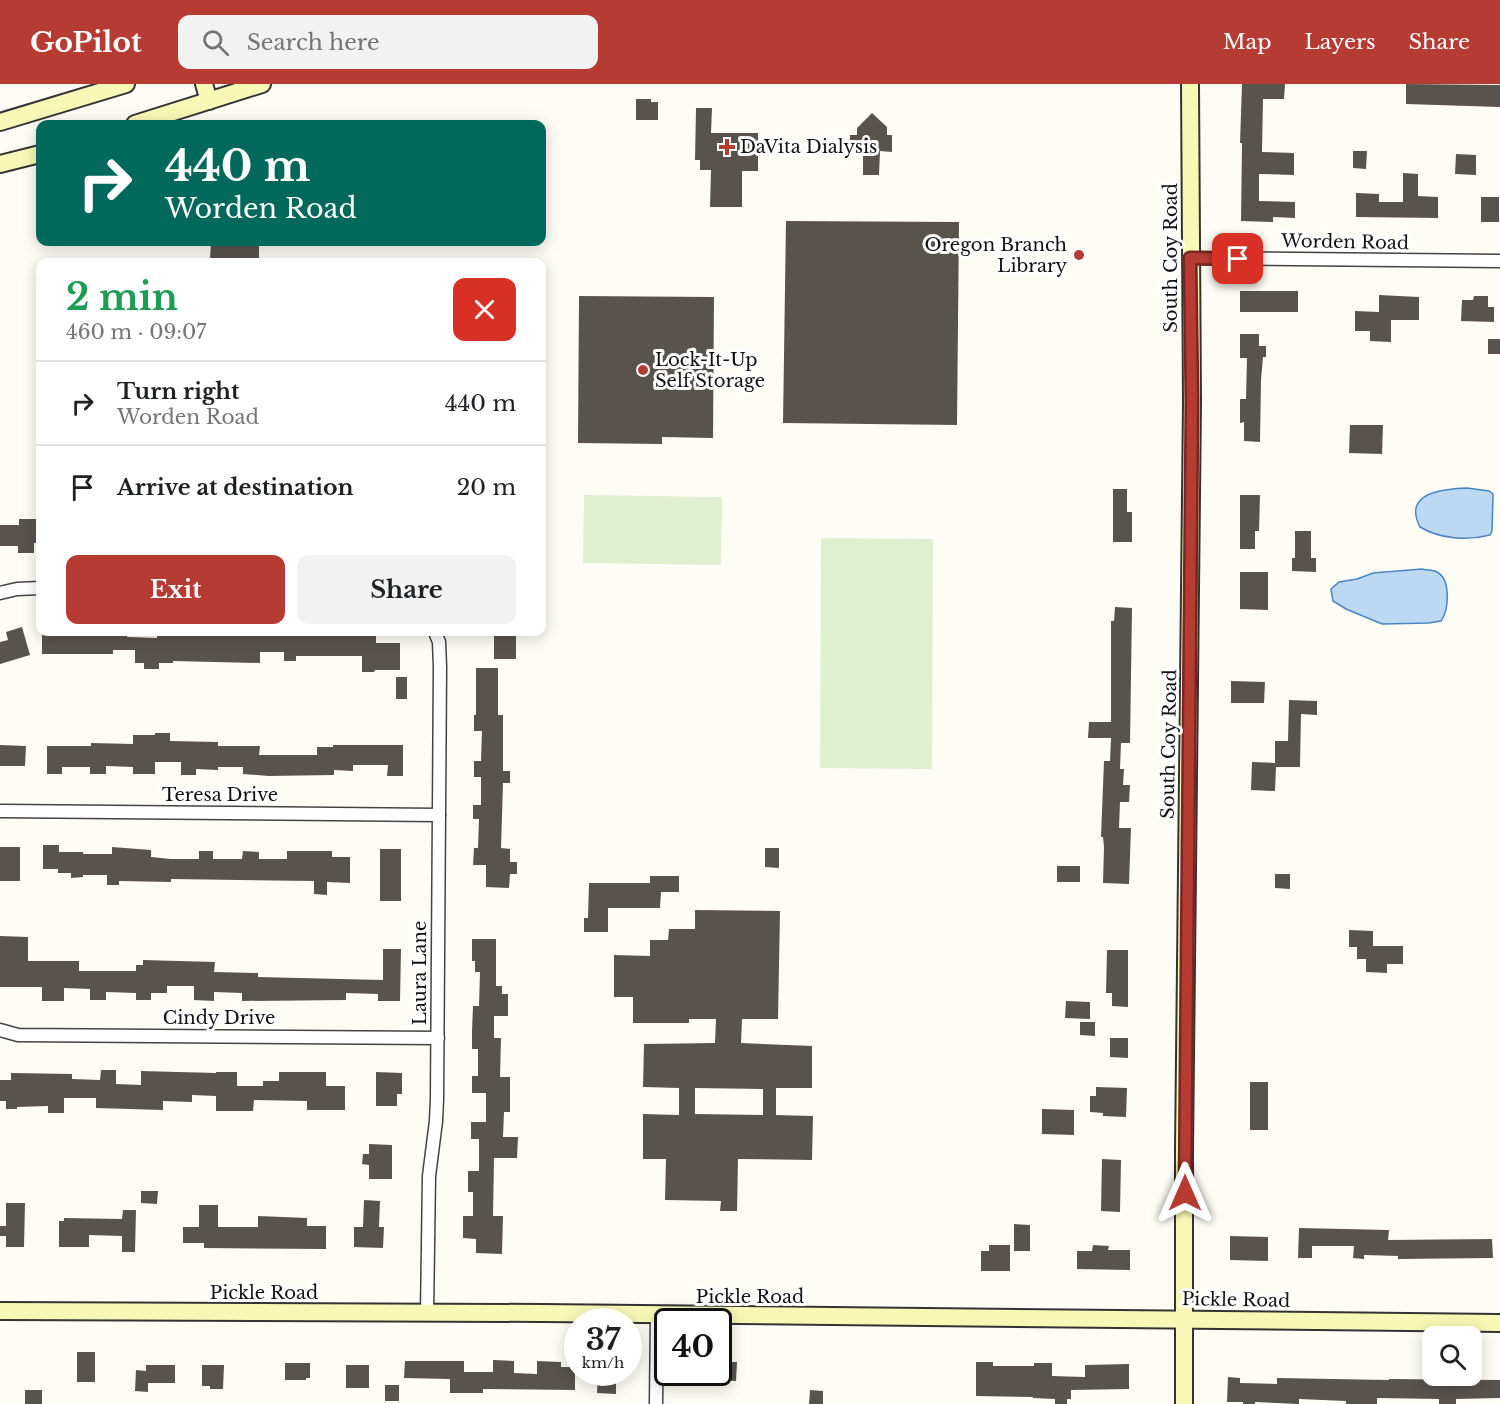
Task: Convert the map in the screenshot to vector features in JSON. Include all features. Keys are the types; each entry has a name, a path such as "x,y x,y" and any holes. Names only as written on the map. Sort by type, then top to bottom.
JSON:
{"street":[{"path":"0,122 126,84"},
{"path":"204,84 209,101"},
{"path":"148,120 262,84"},
{"name":"South Coy Road","path":"1184,1404 1184,1151 1192,413 1190,84"},
{"path":"0,164 36,155"},
{"name":"Worden Road","path":"1190,258 1500,261"},
{"path":"0,593 36,588"},
{"name":"Laura Lane","path":"427,1314 429,1176 436,1121 438,1038 440,667 437,636"},
{"name":"Teresa Drive","path":"0,811 439,814"},
{"name":"Cindy Drive","path":"0,1030 18,1035 438,1038"},
{"name":"Pickle Road","path":"0,1311 654,1315"},
{"name":"Pickle Road","path":"732,1316 1500,1323"},
{"path":"656,1386 656,1404"}],"green space":[{"path":"584,495 722,497 721,565 583,563"},
{"path":"821,538 933,539 932,769 820,768"}],"water":[{"path":"1467,488 1489,491 1493,494 1490,535 1454,538 1420,527 1416,515 1417,506 1421,500 1437,492"},
{"path":"1422,569 1437,572 1445,581 1447,603 1441,621 1382,624 1333,601 1331,589 1339,582 1373,573"}],"building":[{"path":"1242,84 1285,84 1284,99 1263,99 1262,152 1294,153 1294,175 1259,174 1259,201 1295,202 1295,218 1273,217 1273,222 1241,221"},
{"path":"1406,84 1500,85 1500,107 1406,104"},
{"path":"636,99 651,99 651,102 658,102 658,120 636,120"},
{"name":"DaVita Dialysis","path":"696,108 712,108 711,133 758,133 758,171 742,171 742,207 710,207 711,170 700,170 700,160 695,160"},
{"path":"872,113 887,127 887,135 892,135 892,152 880,151 879,175 863,175 863,151 850,151 850,135 857,135 857,128"},
{"path":"1353,151 1367,151 1366,169 1353,168"},
{"path":"1456,154 1476,155 1476,175 1455,174"},
{"path":"1403,173 1418,174 1418,196 1438,197 1438,218 1356,217 1356,193 1379,194 1379,202 1403,202"},
{"path":"1481,197 1499,197 1499,222 1481,222"},
{"path":"786,221 959,222 957,425 783,423"},
{"path":"211,246 259,246 259,258 210,258"},
{"path":"1240,291 1298,291 1298,312 1240,312"},
{"path":"1379,295 1419,297 1419,320 1391,320 1391,342 1370,341 1370,331 1355,331 1355,311 1379,312"},
{"path":"579,296 714,297 713,438 662,437 662,444 578,443"},
{"path":"1474,296 1488,296 1488,307 1494,307 1494,322 1461,321 1462,300 1473,300"},
{"path":"1240,334 1259,334 1259,346 1266,346 1261,380 1260,442 1244,441 1244,422 1240,423 1240,399 1246,399 1247,358 1240,358"},
{"path":"1488,339 1500,339 1500,354 1488,354"},
{"path":"1350,425 1383,425 1382,454 1349,453"},
{"path":"1113,489 1127,489 1127,512 1132,512 1132,542 1113,542"},
{"path":"1240,495 1260,495 1259,531 1255,531 1255,549 1240,549"},
{"path":"19,519 36,519 34,553 18,553 18,546 0,546 0,525 19,525"},
{"path":"1295,531 1311,531 1311,558 1316,558 1316,572 1292,571 1292,558 1295,558"},
{"path":"1240,572 1268,572 1268,610 1240,609"},
{"path":"1115,607 1132,608 1130,743 1121,743 1120,769 1124,769 1123,785 1130,785 1129,802 1120,802 1119,828 1131,828 1129,884 1103,883 1104,847 1103,837 1101,837 1104,761 1110,761 1111,738 1088,738 1089,722 1111,722 1111,621 1114,621"},
{"path":"22,627 30,655 0,664 0,642 8,640 6,632"},
{"path":"42,636 157,638 157,636 376,636 376,643 400,643 400,670 362,672 362,656 296,656 296,661 284,661 284,652 260,652 260,663 173,661 173,663 159,663 159,669 144,669 144,663 135,663 135,650 113,650 113,654 42,654"},
{"path":"494,636 516,636 516,659 494,659"},
{"path":"476,668 498,668 498,715 503,715 503,771 510,771 510,783 503,783 501,848 510,849 510,862 517,862 517,874 510,874 509,888 486,887 486,865 473,865 474,848 478,848 479,819 473,819 473,805 481,805 481,777 474,777 474,761 481,761 482,731 474,731"},
{"path":"396,677 407,677 407,699 396,699"},
{"path":"1231,681 1265,682 1264,703 1231,703"},
{"path":"1289,700 1317,701 1317,715 1301,714 1300,767 1276,767 1275,791 1251,790 1252,762 1275,763 1275,741 1288,741"},
{"path":"155,733 170,733 170,741 218,742 218,746 260,746 259,755 317,755 317,747 333,747 333,745 403,745 403,776 387,776 388,765 353,765 353,771 334,770 334,775 269,776 243,774 243,767 218,767 218,770 196,769 196,775 181,775 181,762 155,762 155,774 133,774 133,767 106,766 106,774 90,774 90,767 62,767 62,774 47,774 47,746 91,746 91,743 133,744 133,735 155,735"},
{"path":"0,745 26,746 25,766 0,766"},
{"path":"43,845 59,845 59,852 83,852 83,854 112,854 112,847 151,850 151,857 171,859 199,859 199,851 213,851 213,859 242,859 243,851 259,852 259,859 287,859 287,851 332,851 332,857 350,857 350,883 327,882 327,895 314,894 314,881 171,879 171,882 119,881 119,885 107,885 107,875 83,875 83,877 71,878 71,873 58,873 58,869 43,869"},
{"path":"0,847 20,847 20,881 0,881"},
{"path":"765,848 779,848 779,868 765,867"},
{"path":"380,849 401,849 401,901 380,901"},
{"path":"1057,866 1080,866 1080,882 1057,882"},
{"path":"1275,874 1290,874 1290,889 1275,888"},
{"path":"650,876 679,876 679,892 661,892 660,908 608,908 608,932 584,932 584,918 588,918 589,883 650,883"},
{"path":"695,910 780,911 778,1019 742,1019 741,1043 812,1046 812,1088 776,1088 776,1115 813,1116 812,1160 738,1159 737,1211 720,1211 721,1201 665,1200 666,1159 643,1159 643,1114 679,1115 679,1088 643,1087 644,1044 715,1043 716,1019 689,1019 689,1023 633,1023 633,997 614,997 614,955 650,956 650,940 668,940 669,929 695,929","holes":["695,1088 763,1089 763,1115 695,1114"]},
{"path":"1349,930 1373,931 1373,946 1403,946 1403,964 1387,964 1387,973 1366,972 1366,959 1357,959 1357,947 1349,947"},
{"path":"0,936 28,937 28,961 79,961 79,971 136,971 136,965 143,965 143,960 215,962 214,972 258,973 258,977 383,980 383,949 401,949 400,1001 378,1001 378,994 346,993 346,1000 242,1001 242,993 214,992 214,1001 194,1000 194,986 167,986 167,993 151,993 151,1000 136,1000 136,993 106,992 106,1000 90,1000 90,989 64,988 64,1001 42,1001 42,987 0,987"},
{"path":"472,939 496,939 496,986 502,986 502,994 508,994 508,1016 494,1016 494,1038 501,1038 500,1077 510,1077 510,1112 504,1112 503,1137 518,1137 517,1158 494,1158 493,1216 503,1216 502,1254 476,1253 476,1239 463,1238 463,1216 473,1216 473,1192 468,1192 468,1171 479,1171 479,1139 471,1139 471,1122 486,1122 486,1093 472,1093 472,1076 478,1076 478,1049 472,1049 472,1031 473,1006 479,1006 480,972 475,972 475,961 472,961"},
{"path":"1107,950 1128,950 1128,1007 1112,1006 1112,993 1106,993"},
{"path":"1066,1001 1090,1002 1090,1019 1065,1018"},
{"path":"1080,1022 1095,1022 1095,1036 1080,1035"},
{"path":"1110,1038 1128,1038 1128,1058 1110,1057"},
{"path":"101,1070 116,1070 116,1084 141,1085 141,1071 237,1072 237,1086 263,1086 263,1081 279,1081 279,1072 326,1072 326,1086 345,1086 345,1110 307,1110 307,1101 254,1100 253,1111 216,1111 216,1096 192,1095 192,1102 163,1101 163,1110 96,1108 96,1098 64,1098 64,1113 48,1113 48,1106 6,1109 6,1101 0,1101 0,1080 11,1080 11,1073 72,1074 72,1079 100,1080"},
{"path":"376,1072 402,1073 402,1094 397,1094 397,1106 376,1106"},
{"path":"1250,1082 1268,1082 1268,1130 1250,1130"},
{"path":"1096,1087 1127,1088 1126,1117 1103,1116 1103,1113 1090,1112 1090,1096 1096,1096"},
{"path":"1042,1109 1074,1110 1074,1135 1042,1134"},
{"path":"369,1144 392,1145 392,1179 369,1179 369,1165 362,1164 363,1154 369,1154"},
{"path":"1102,1159 1121,1160 1120,1212 1101,1211"},
{"path":"141,1191 158,1191 157,1204 141,1203"},
{"path":"364,1200 380,1201 379,1227 384,1227 383,1248 354,1247 354,1227 363,1227"},
{"path":"6,1203 25,1203 24,1247 6,1247 6,1236 0,1236 0,1226 6,1226"},
{"path":"199,1205 218,1205 218,1227 258,1227 258,1216 307,1218 307,1226 326,1226 326,1249 204,1248 204,1243 183,1243 183,1227 199,1227"},
{"path":"123,1210 136,1210 135,1252 122,1252 122,1236 89,1235 89,1247 59,1247 59,1221 64,1221 64,1218 122,1219"},
{"path":"1014,1224 1030,1225 1030,1251 1014,1251"},
{"path":"1299,1228 1389,1230 1388,1240 1492,1239 1493,1258 1398,1259 1398,1256 1364,1255 1364,1259 1353,1258 1354,1246 1312,1246 1312,1258 1298,1258"},
{"path":"1230,1236 1268,1237 1268,1261 1230,1260"},
{"path":"989,1245 1010,1245 1010,1271 981,1271 981,1251 989,1251"},
{"path":"1093,1245 1109,1246 1108,1250 1130,1250 1130,1270 1077,1269 1077,1251 1092,1251"},
{"path":"77,1352 95,1352 95,1382 77,1382"},
{"path":"493,1360 514,1361 514,1373 537,1374 537,1361 561,1362 561,1367 564,1367 564,1386 575,1386 575,1390 483,1389 483,1393 450,1393 450,1379 404,1378 405,1361 464,1361 464,1372 493,1372"},
{"path":"732,1362 737,1362 736,1381 732,1381"},
{"path":"976,1362 993,1362 993,1366 1034,1366 1034,1363 1052,1363 1052,1376 1085,1377 1085,1365 1129,1364 1129,1389 1071,1390 1071,1399 1067,1399 1067,1404 1055,1404 1055,1399 1033,1397 976,1396"},
{"path":"285,1363 310,1363 310,1378 285,1380"},
{"path":"146,1365 175,1365 175,1383 148,1383 148,1392 135,1391 136,1370 146,1371"},
{"path":"202,1365 224,1365 223,1389 210,1389 210,1386 202,1386"},
{"path":"346,1365 369,1365 369,1388 346,1388"},
{"path":"1228,1377 1240,1378 1240,1383 1277,1384 1277,1378 1422,1379 1422,1386 1482,1386 1482,1380 1500,1380 1500,1398 1456,1399 1456,1404 1439,1404 1439,1399 1377,1398 1377,1404 1346,1404 1346,1401 1299,1399 1299,1404 1227,1402"},
{"path":"385,1385 399,1385 399,1401 385,1401"},
{"path":"597,1386 616,1386 616,1394 597,1393"},
{"path":"25,1390 42,1390 42,1404 25,1404"},
{"path":"810,1390 823,1391 823,1404 809,1404"}],"place":[{"name":"DaVita Dialysis","path":"727,147"},
{"name":"Oregon Branch Library","path":"1079,255"},
{"name":"Lock-It-Up Self Storage","path":"643,370"}],"route":[{"path":"1185,1193 1192,402 1190,258 1238,259"}]}
